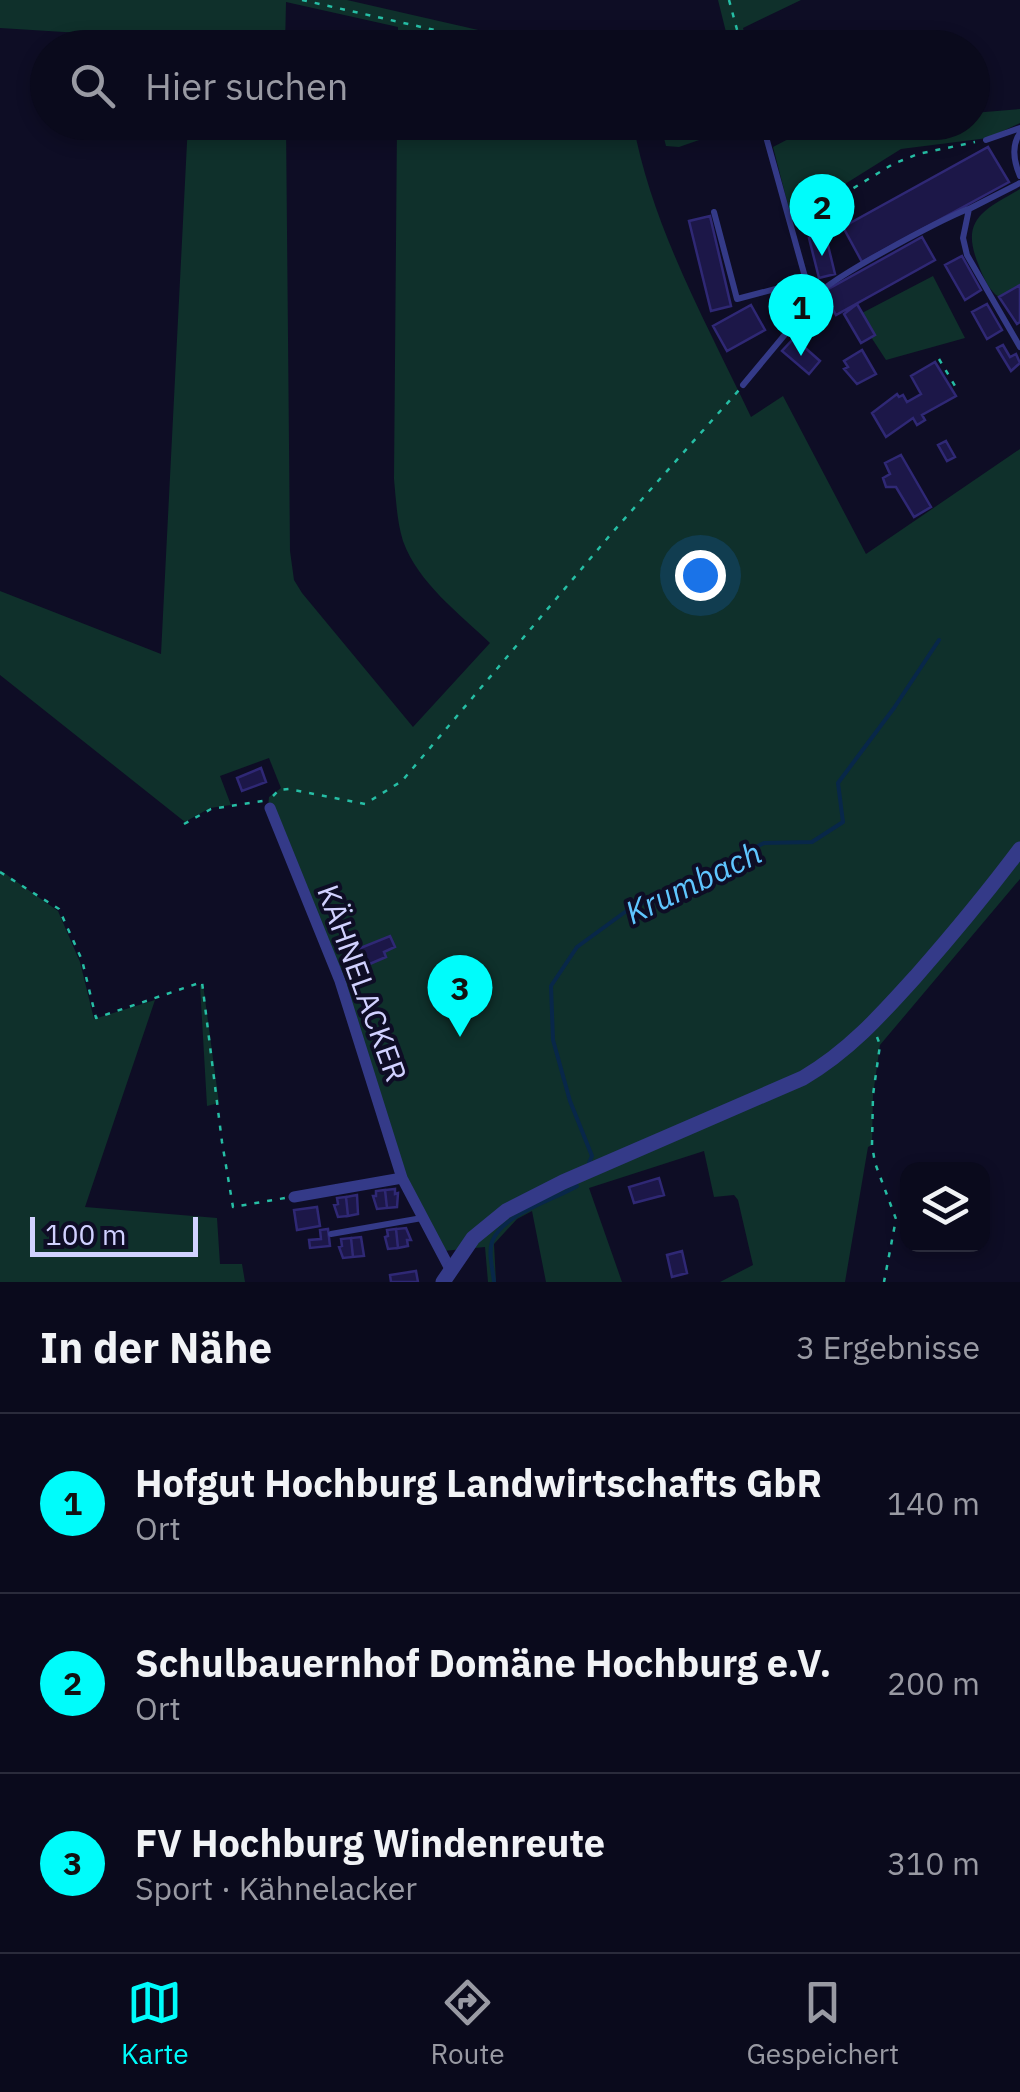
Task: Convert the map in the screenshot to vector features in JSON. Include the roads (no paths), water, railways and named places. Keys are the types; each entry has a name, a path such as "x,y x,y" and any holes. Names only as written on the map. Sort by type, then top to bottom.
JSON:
{"street":[{"name":"KÄHNELACKER","path":"270,808 340,981 402,1178 447,1275"},
{"path":"447,1275 473,1238 506,1211 563,1182 803,1078 839,1056 870,1028 974,910 1020,849"},
{"path":"294,1197 402,1178"}],"lane":[{"path":"990,139 1020,130"},
{"path":"743,385 817,291 1020,180 1014,158 1020,130"},
{"path":"768,140 812,302"},
{"path":"970,208 964,238 967,255 1020,346"},
{"path":"714,212 737,298 806,282"},
{"path":"331,1234 422,1218"}],"waterway":[{"name":"Krumbach","path":"589,1163 592,1156 570,1101 553,1040 551,986 577,947 625,912 764,843 812,842 843,822 838,783 939,640"},
{"name":"Krumbach","path":"494,1282 490,1252 498,1232 517,1216 577,1186"}],"place":[{"name":"Schulbauernhof Domäne Hochburg e.V.","path":"822,256"},
{"name":"Hofgut Hochburg Landwirtschafts GbR","path":"801,356"},
{"name":"FV Hochburg Windenreute","path":"460,1037"}]}
